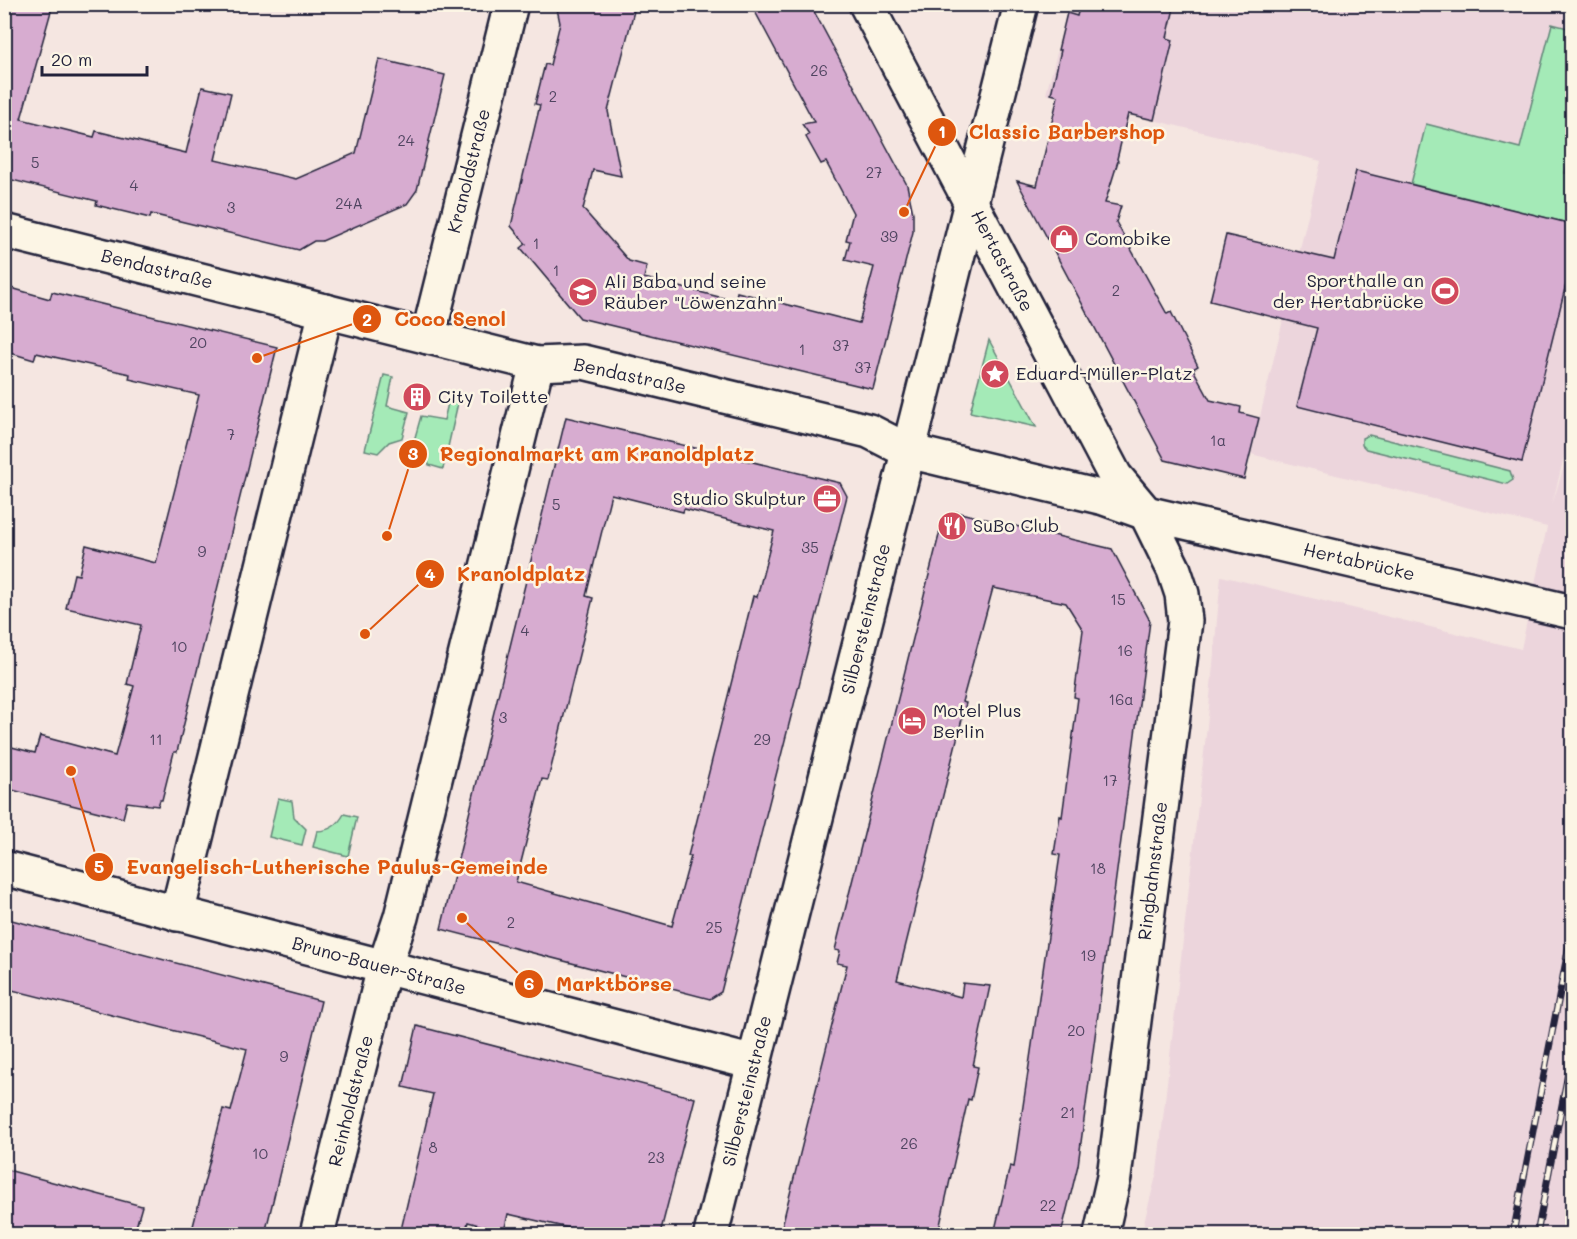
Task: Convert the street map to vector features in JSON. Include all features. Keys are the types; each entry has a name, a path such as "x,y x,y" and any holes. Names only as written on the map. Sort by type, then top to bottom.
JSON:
{"street":[{"name":"Kranoldstraße","path":"428,337 511,4"},
{"name":"Hertastraße","path":"866,4 1115,476 1146,513"},
{"name":"Silbersteinstraße","path":"711,1234 1021,4"},
{"name":"Bendastraße","path":"4,231 537,364 582,362 869,431 908,451 1104,498 1146,513"},
{"path":"177,914 326,311"},
{"name":"Reinholdstraße","path":"317,1234 384,968 401,917 537,364"},
{"name":"Hertabrücke","path":"1146,513 1572,612"},
{"name":"Ringbahnstraße","path":"1101,1234 1114,1177 1185,621 1182,594 1174,570 1146,513"},
{"name":"Bruno-Bauer-Straße","path":"4,868 754,1063"}],"shaded area":[{"path":"1070,5 1572,5 1572,425 1552,505 1572,440 1572,1234 1141,1234 1157,1172 1209,708 1221,576 1521,649 1547,527 1251,454 1321,161 1046,94"}],"green space":[{"path":"1552,24 1572,29 1572,144 1565,173 1572,175 1572,224 1411,184 1426,124 1520,148"},
{"path":"989,340 1036,427 970,412"},
{"path":"384,375 393,377 387,406 409,412 402,438 389,442 378,453 365,450"},
{"path":"451,391 460,394 443,469 429,465 424,450 414,441 421,416 444,420"},
{"path":"1369,435 1510,471 1513,480 1507,484 1366,449 1362,445 1362,438"},
{"path":"278,798 292,801 294,817 306,829 302,845 269,837"},
{"path":"344,814 357,817 348,856 313,847 317,831 333,827"}],"building":[{"path":"4,4 53,4 21,119 94,137 96,131 186,153 202,87 231,93 215,160 296,179 356,153 379,59 445,75 417,190 407,204 322,241 314,241 299,250 151,214 150,218 96,205 97,201 4,178"},
{"path":"556,4 633,4 632,10 634,11 608,111 621,176 593,170 583,209 629,261 647,266 644,278 735,301 737,292 859,323 874,267 845,260 850,241 846,240 853,213 826,162 821,164 806,137 809,134 802,124 814,122 751,4 810,4 907,185 913,213 913,232 873,389 580,318 521,248 526,244 511,226 540,105 535,104 545,64 550,65 560,23"},
{"path":"1080,4 1175,4 1167,38 1173,40 1154,120 1128,114 1118,161 1105,203 1121,206 1116,222 1167,314 1171,312 1198,366 1193,369 1210,400 1241,407 1240,413 1259,418 1244,479 1165,460 1017,181 1037,186 1058,96 1051,94 1061,50 1058,50 1067,13 1077,16"},
{"name":"Sporthalle an der Hertabrücke","path":"1356,171 1572,224 1572,260 1522,462 1297,406 1317,328 1210,301 1226,235 1334,260"},
{"path":"4,286 50,299 52,292 277,347 177,752 174,752 162,800 158,806 127,802 123,818 4,788 4,745 35,753 40,736 115,756 134,686 127,684 141,625 66,608 74,574 79,575 86,545 156,563 199,395 129,379 130,374 36,353 34,360 4,351"},
{"path":"566,417 840,483 847,496 721,992 710,999 441,929","holes":["611,494 683,512 684,509 774,531 757,597 753,596 672,926 516,882 542,779 548,780 593,598 586,596"]},
{"path":"956,512 1112,549 1150,621 1078,1165 1061,1234 994,1234 1010,1166 1014,1167 1060,855 1054,854 1060,816 1062,817 1078,698 1074,697 1083,630 1066,603 993,588 962,702 966,703 897,980 961,997 963,983 990,986 973,1066 978,1067 971,1100 968,1099 938,1234 780,1234 847,965 837,963 840,951 835,950 943,519"},
{"path":"4,918 321,1001 265,1234 191,1234 223,1109 231,1111 247,1049 4,988"},
{"path":"417,1026 695,1098 660,1234 594,1234 508,1214 504,1232 468,1222 465,1234 400,1234 433,1094 403,1087"},
{"path":"4,1169 142,1206 134,1234 4,1234"}],"tram line":[{"path":"1563,1234 1572,1187"}],"railway":[{"path":"1513,1234 1572,930"},
{"path":"1537,1234 1572,1053"}],"place":[{"name":"Classic Barbershop","path":"904,212"},
{"name":"Comobike","path":"1064,239"},
{"name":"Sporthalle an der Hertabrücke","path":"1445,291"},
{"name":"Ali Baba und seine Räuber \"Löwenzahn\"","path":"583,292"},
{"name":"Coco Senol","path":"257,358"},
{"name":"Eduard-Müller-Platz","path":"995,374"},
{"name":"City Toilette","path":"417,397"},
{"name":"Studio Skulptur","path":"827,499"},
{"name":"SuBo Club","path":"952,526"},
{"name":"Regionalmarkt am Kranoldplatz","path":"387,536"},
{"name":"Kranoldplatz","path":"365,634"},
{"name":"Motel Plus Berlin","path":"912,721"},
{"name":"Evangelisch-Lutherische Paulus-Gemeinde","path":"71,771"},
{"name":"Marktbörse","path":"462,918"}]}
